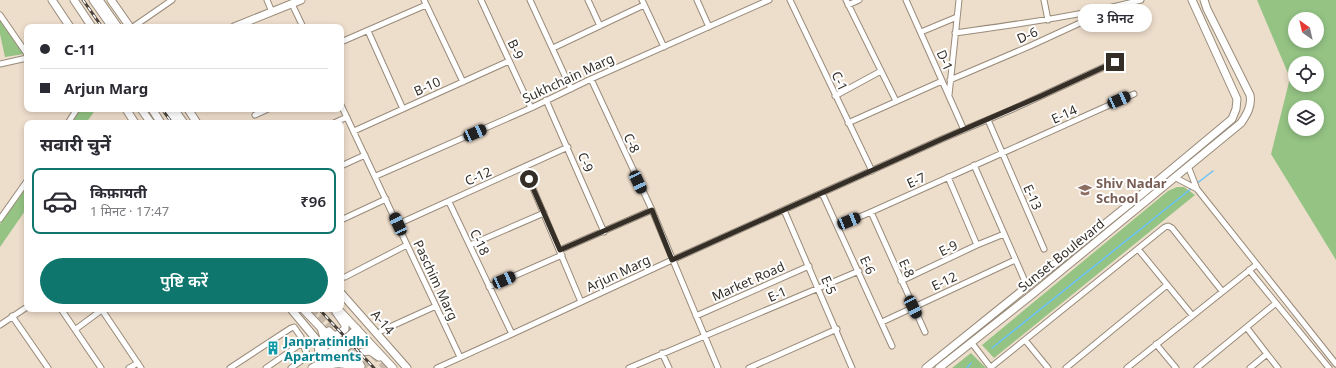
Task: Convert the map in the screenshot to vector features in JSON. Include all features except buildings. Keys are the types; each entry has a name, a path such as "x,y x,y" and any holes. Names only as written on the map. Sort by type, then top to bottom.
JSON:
{"main road":[{"path":"52,0 68,24"},
{"path":"74,0 90,24"},
{"path":"93,0 110,24"},
{"path":"99,0 116,24"},
{"path":"111,0 128,24"},
{"path":"242,24 301,0"},
{"path":"1192,0 1237,99 1236,109 1249,111 1251,101 1250,94 1207,9 1204,0"},
{"name":"Sunset Boulevard","path":"926,368 1224,126 1232,119 1236,109"},
{"name":"Sunset Boulevard","path":"939,368 1035,292 1235,128 1241,123 1249,111"},
{"name":"A-14","path":"344,296 407,368"},
{"path":"294,312 316,339 321,359"},
{"path":"306,312 358,368"},
{"path":"312,318 321,322 333,335 339,334 346,328 336,312"},
{"path":"341,312 391,366 399,368"},
{"path":"981,323 986,330"},
{"path":"312,368 321,359 323,353 325,341 321,328"},
{"path":"312,368 341,348 359,331"},
{"path":"362,368 358,359 362,352 370,351 379,357 384,358"},
{"path":"318,368 330,364 341,363 358,368"}],"street":[{"path":"137,24 172,0"},
{"path":"267,0 272,12"},
{"path":"424,0 462,82"},
{"name":"B-9","path":"481,0 531,108"},
{"path":"530,0 571,89"},
{"path":"588,0 600,26"},
{"path":"696,0 709,27"},
{"name":"Sukhchain Marg","path":"376,176 531,108 591,79 769,0"},
{"name":"C-1","path":"790,0 872,171"},
{"path":"846,0 896,101"},
{"path":"848,5 859,0"},
{"name":"D-1","path":"906,0 964,130"},
{"path":"949,96 959,0"},
{"path":"1044,0 1048,20"},
{"name":"D-6","path":"955,33 1048,20 1112,8 1141,0"},
{"path":"553,48 600,26 643,2 664,47"},
{"path":"292,4 302,24"},
{"path":"344,41 426,6"},
{"name":"D-6","path":"950,80 1030,46 1112,8"},
{"path":"0,15 24,50"},
{"path":"921,32 957,17"},
{"path":"368,31 403,108"},
{"path":"0,64 24,59"},
{"name":"B-10","path":"354,131 509,61"},
{"name":"Arjun Marg","path":"436,368 672,260 1115,62"},
{"path":"835,96 881,71"},
{"name":"C-8","path":"591,79 652,210 718,368"},
{"path":"848,123 942,81"},
{"name":"E-14","path":"1002,153 1134,94"},
{"name":"C-9","path":"546,100 568,147 604,232"},
{"name":"Paschim Marg","path":"344,111 376,176 460,357"},
{"path":"255,115 262,112"},
{"path":"340,120 347,117"},
{"name":"E-13","path":"988,120 1044,249"},
{"name":"C-12","path":"398,224 568,147"},
{"name":"E-7","path":"838,226 1002,153"},
{"path":"344,165 365,155"},
{"path":"974,166 1024,279"},
{"path":"1188,166 1196,187 1256,265 1336,364"},
{"path":"524,167 581,302"},
{"path":"948,177 978,245"},
{"path":"1174,177 1196,187"},
{"path":"0,219 24,185"},
{"name":"E-6","path":"822,193 892,346"},
{"path":"344,219 386,199"},
{"name":"C-18","path":"449,202 512,334"},
{"path":"0,208 8,209"},
{"path":"490,287 652,210"},
{"name":"E-5","path":"784,210 819,288 852,368"},
{"name":"E-8","path":"871,212 925,332"},
{"path":"470,245 544,213"},
{"path":"971,342 991,368 1163,228 1168,226 1222,291"},
{"name":"E-9","path":"901,281 1004,234"},
{"path":"345,277 407,245"},
{"path":"1138,249 1192,315"},
{"name":"E-12","path":"882,322 1015,260"},
{"path":"1129,367 1256,265"},
{"name":"Market Road","path":"696,316 809,266"},
{"path":"1249,270 1329,368"},
{"name":"E-1","path":"629,368 859,271"},
{"path":"1066,368 1167,285"},
{"path":"1197,368 1276,303"},
{"path":"381,331 436,306"},
{"path":"0,325 24,309"},
{"path":"63,312 101,368"},
{"path":"76,329 98,312"},
{"path":"104,312 141,368"},
{"path":"12,316 48,368"},
{"path":"230,368 294,327 302,340 308,356 291,368"},
{"path":"1246,328 1278,368"},
{"path":"749,368 837,330"},
{"path":"1025,340 1048,368"},
{"path":"266,368 302,343"},
{"path":"1156,344 1176,368"},
{"path":"662,353 668,368"},
{"path":"1250,368 1267,354"},
{"path":"129,368 138,363"}],"green space":[{"path":"1257,0 1336,0 1336,260 1271,154 1288,86 1288,92 1324,92 1324,56 1288,56 1288,73"},
{"path":"0,21 24,54 5,57 0,34"},
{"path":"77,112 94,112 88,120 71,120"},
{"path":"1177,187 1184,187 1195,195 994,358 982,345 1168,191"},
{"path":"24,189 24,212 0,247 0,224"},
{"path":"971,353 986,368 952,368"}],"waterway":[{"path":"1196,184 1213,171"},
{"path":"992,348 1192,188"},
{"path":"967,368 971,363"}],"tunnel":[{"path":"315,312 367,368"},
{"path":"334,312 386,368"}],"railway":[{"path":"83,0 100,24"},
{"path":"164,112 170,120"},
{"path":"322,312 374,368"}],"place":[{"name":"Shiv Nadar School","path":"1085,190"},
{"name":"Janpratinidhi Apartments","path":"273,348"}],"route":[{"path":"529,179 560,250 652,210 672,260 1115,62"}]}
